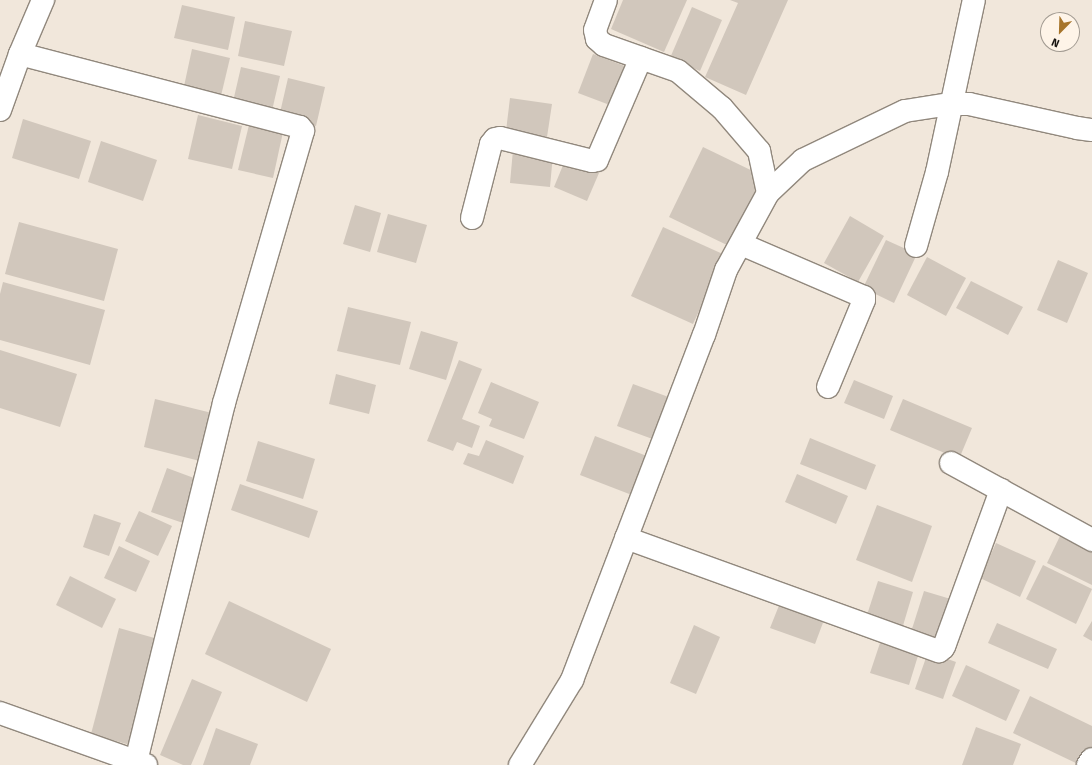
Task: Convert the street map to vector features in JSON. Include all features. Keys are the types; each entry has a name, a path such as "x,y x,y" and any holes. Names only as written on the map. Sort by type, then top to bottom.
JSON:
{"street":[{"path":"0,110 20,54 43,0"},
{"path":"606,0 595,30 597,39 604,44 678,72 722,108 759,151 768,193"},
{"path":"916,246 937,172 950,104 974,0"},
{"path":"0,713 139,764 224,403 303,131 300,127 20,54"},
{"path":"472,218 491,144 495,139 500,138 592,161 597,160 641,58"},
{"path":"520,765 572,680 704,334 726,270 768,193 803,160 858,132 905,111 950,104 969,104 1092,130"},
{"path":"741,244 864,297 828,387"},
{"path":"952,463 1092,540"},
{"path":"626,538 939,651 945,644 1001,490"},
{"path":"1088,765 1092,759"}],"building":[{"path":"623,0 687,0 664,52 611,29"},
{"path":"730,0 788,0 746,95 705,77 738,3"},
{"path":"182,5 235,17 228,50 174,38"},
{"path":"692,7 722,20 700,71 670,58"},
{"path":"245,21 292,31 284,66 238,56"},
{"path":"192,49 230,58 220,100 183,91"},
{"path":"593,54 630,68 615,107 578,93"},
{"path":"241,67 280,76 271,115 232,106"},
{"path":"288,78 325,87 316,126 279,117"},
{"path":"510,98 552,104 547,137 506,131"},
{"path":"198,115 242,126 232,169 188,159"},
{"path":"23,119 91,141 79,179 12,158"},
{"path":"249,125 283,132 273,178 238,170"},
{"path":"101,141 157,160 143,201 88,182"},
{"path":"703,147 763,176 729,246 669,217"},
{"path":"513,150 553,154 550,187 510,183"},
{"path":"566,158 599,173 587,201 554,187"},
{"path":"355,205 381,213 370,252 343,244"},
{"path":"388,214 427,225 416,263 377,252"},
{"path":"850,216 884,236 858,282 824,263"},
{"path":"19,222 118,249 104,301 5,274"},
{"path":"663,227 725,255 693,324 631,296"},
{"path":"886,240 917,254 894,303 863,288"},
{"path":"927,257 966,278 946,316 907,295"},
{"path":"1058,260 1088,273 1067,323 1037,310"},
{"path":"971,281 1023,307 1008,335 956,308"},
{"path":"3,282 105,310 90,365 0,340 0,294"},
{"path":"348,307 411,322 400,365 337,351"},
{"path":"421,331 458,342 446,380 409,369"},
{"path":"0,350 77,374 60,427 0,408"},
{"path":"459,360 482,369 462,419 480,426 472,448 457,442 453,451 427,441"},
{"path":"336,374 376,385 369,414 329,404"},
{"path":"854,380 893,396 884,419 844,403"},
{"path":"491,382 539,402 524,439 489,426 492,419 478,413"},
{"path":"633,384 674,399 658,441 617,426"},
{"path":"155,399 212,413 200,461 144,447"},
{"path":"903,399 972,428 959,459 890,430"},
{"path":"595,436 652,458 637,497 580,475"},
{"path":"810,438 876,465 866,490 800,464"},
{"path":"486,440 524,456 513,484 463,464 468,453 479,456"},
{"path":"258,441 315,459 303,499 246,481"},
{"path":"167,468 202,481 186,524 151,512"},
{"path":"797,474 848,496 836,524 785,502"},
{"path":"240,484 318,511 309,538 231,510"},
{"path":"877,505 932,526 912,582 856,560"},
{"path":"139,511 172,526 158,556 125,541"},
{"path":"94,514 121,523 109,556 83,547"},
{"path":"1061,534 1092,549 1092,585 1047,563"},
{"path":"996,543 1036,561 1020,597 980,578"},
{"path":"119,546 150,561 136,592 104,578"},
{"path":"1043,565 1092,589 1076,624 1026,599"},
{"path":"70,576 116,599 102,628 56,605"},
{"path":"878,581 913,592 902,629 866,618"},
{"path":"924,591 954,600 941,642 911,632"},
{"path":"229,601 331,649 307,702 205,654"},
{"path":"780,603 824,620 815,644 770,628"},
{"path":"1092,621 1092,641 1083,636"},
{"path":"997,623 1057,649 1048,669 988,643"},
{"path":"694,625 720,637 696,694 670,683"},
{"path":"119,628 158,639 130,745 91,734"},
{"path":"883,634 921,646 909,685 870,673"},
{"path":"928,652 956,662 943,699 915,689"},
{"path":"966,665 1020,690 1006,721 952,696"},
{"path":"192,679 222,692 191,765 183,765 160,755"},
{"path":"1030,696 1092,726 1092,748 1084,765 1080,765 1013,733"},
{"path":"976,727 1021,744 1013,765 962,765"},
{"path":"216,728 258,744 250,765 203,765"}]}
